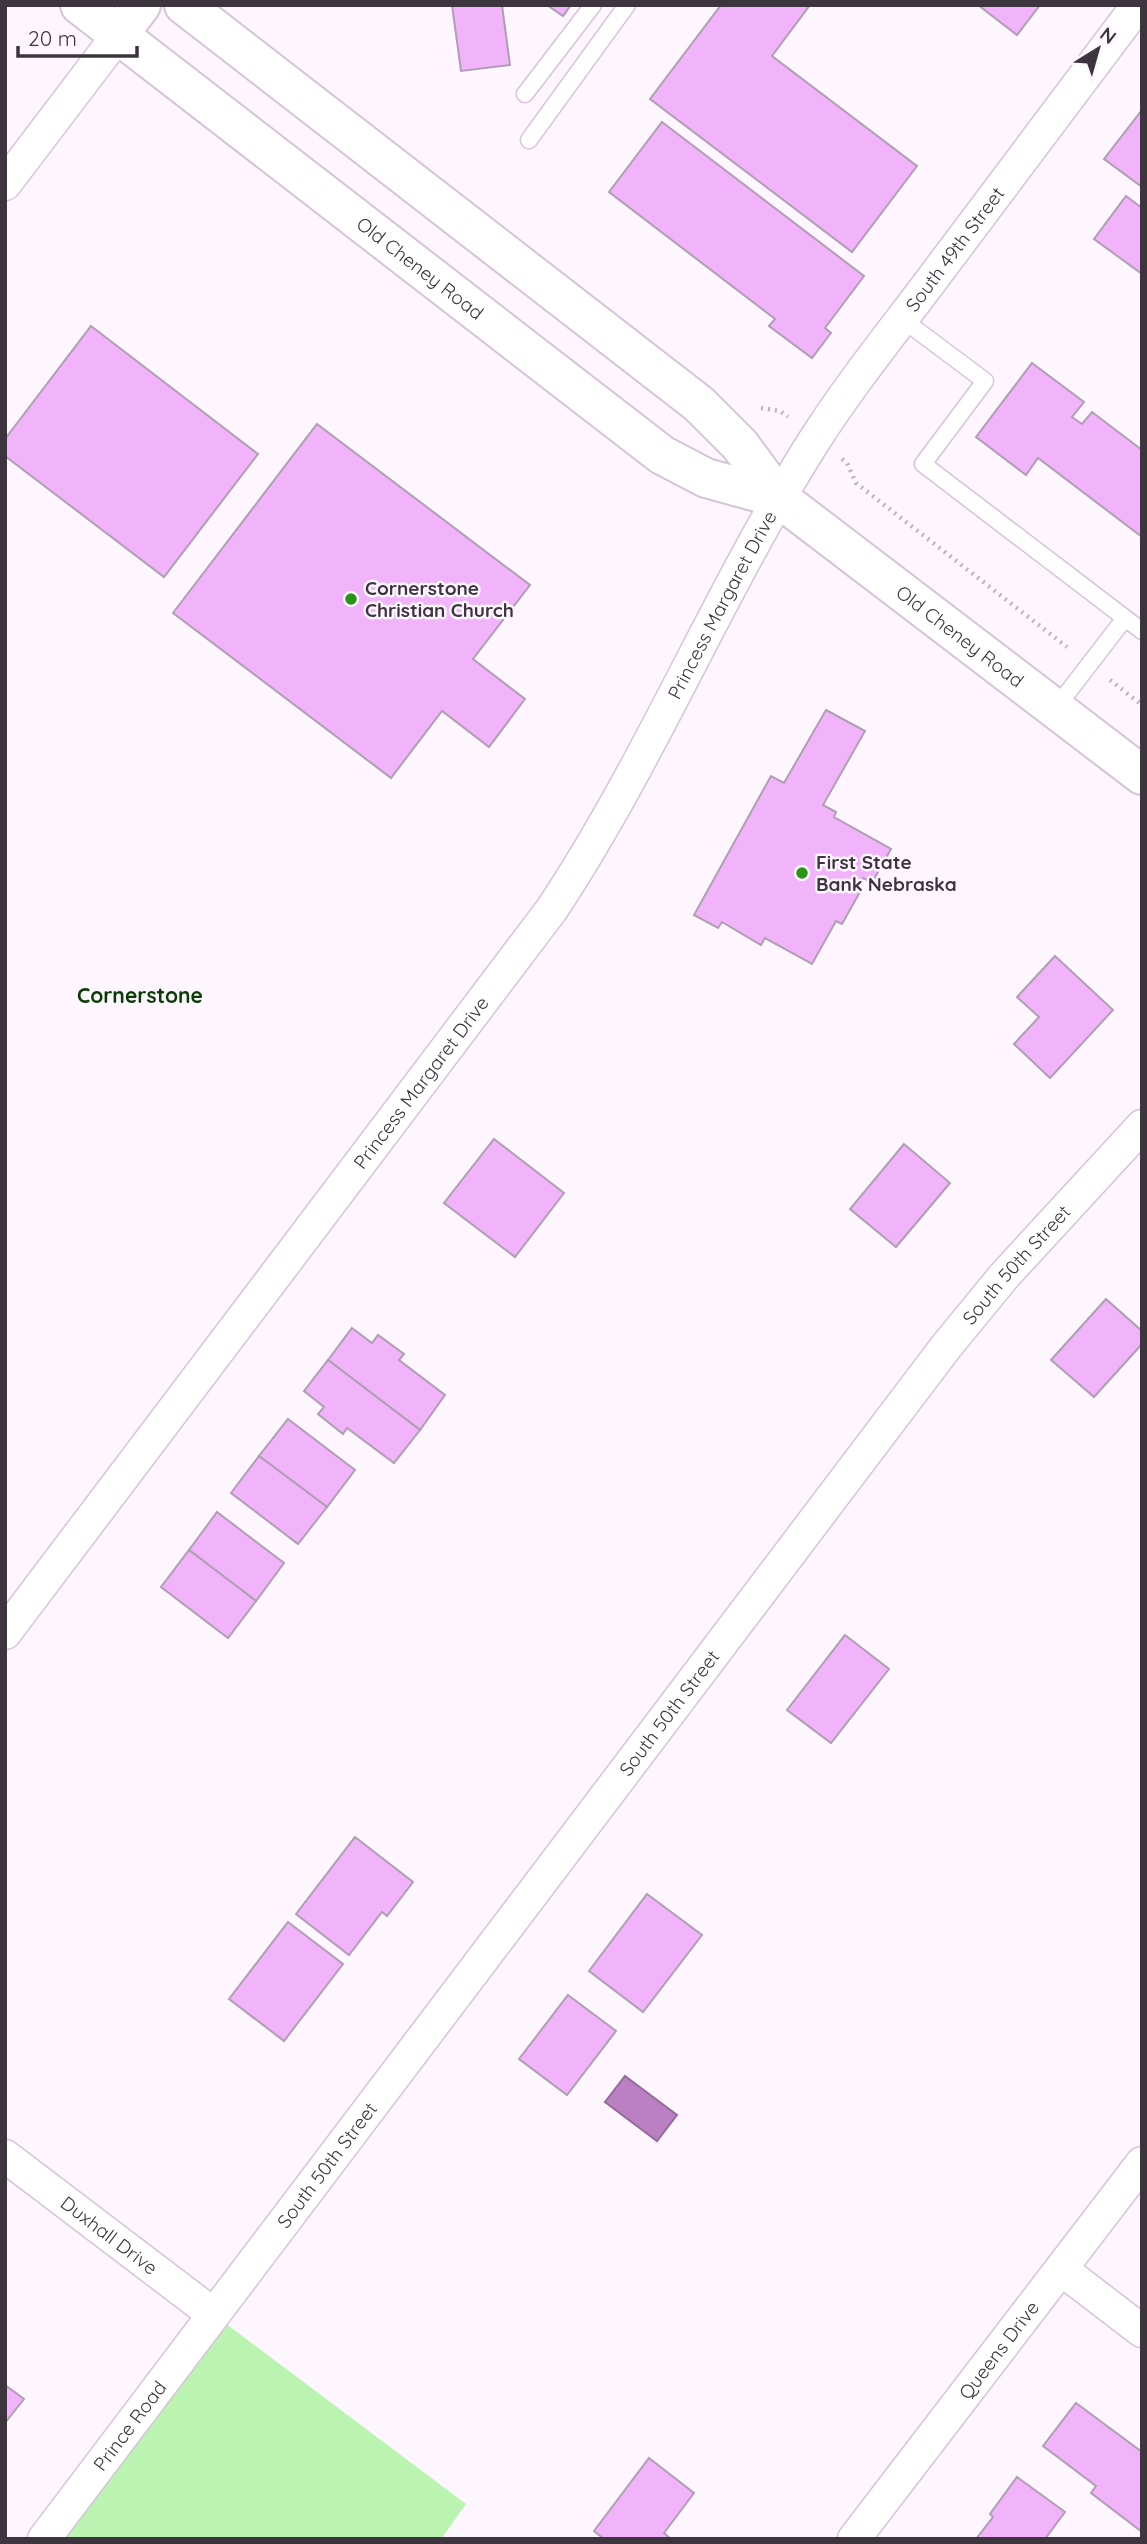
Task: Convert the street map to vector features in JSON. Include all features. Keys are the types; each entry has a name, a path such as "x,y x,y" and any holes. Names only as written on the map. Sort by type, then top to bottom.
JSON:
{"main road":[{"name":"Old Cheney Road","path":"80,5 130,20 662,455 706,478 779,498"},
{"name":"Old Cheney Road","path":"184,5 699,404 740,445 779,498 1142,775"}],"street":[{"name":"South 49th Street","path":"779,498 815,439 902,318 1138,5"},
{"path":"5,184 130,20"},
{"name":"Princess Margaret Drive","path":"5,1633 552,909 629,783 779,498"},
{"name":"South 50th Street","path":"213,2314 945,1348 1004,1276 1142,1126"},
{"name":"Duxhall Drive","path":"5,2156 213,2314"},
{"name":"Queens Drive","path":"855,2539 1142,2163"},
{"path":"1061,2269 1142,2331"},
{"name":"Prince Road","path":"44,2539 213,2314"}],"lane":[{"path":"525,94 593,5"},
{"path":"529,140 626,5"},
{"path":"902,318 985,381 923,464 1142,631"},
{"path":"1055,709 1125,618"}],"green space":[{"path":"213,2314 466,2504 441,2539 44,2539"}],"shaded area":[{"path":"625,2076 677,2115 657,2141 605,2102"}],"building":[{"path":"452,5 502,5 510,65 461,71"},
{"path":"547,5 571,5 563,16"},
{"path":"721,5 810,5 772,56 917,166 852,252 650,99"},
{"path":"978,5 1040,5 1017,35"},
{"path":"1142,110 1142,187 1104,159"},
{"path":"662,122 864,276 825,328 831,333 812,358 769,326 775,319 609,192"},
{"path":"1126,196 1142,208 1142,274 1094,239"},
{"path":"91,326 258,454 164,577 5,456 5,439"},
{"path":"1032,363 1084,402 1072,417 1082,424 1092,412 1142,450 1142,537 1038,458 1026,475 976,437"},
{"name":"Cornerstone Christian Church","path":"317,424 530,585 473,659 525,699 489,747 442,711 391,778 173,613"},
{"path":"826,710 865,731 823,805 836,812 834,817 891,849 872,883 863,878 856,890 860,892 842,924 836,921 812,964 765,938 761,945 722,922 718,928 694,915 771,776 784,783"},
{"path":"1055,956 1113,1010 1050,1078 1014,1044 1039,1017 1017,997"},
{"path":"494,1139 564,1193 515,1257 444,1203"},
{"path":"904,1144 950,1183 896,1247 850,1209"},
{"path":"1106,1299 1142,1331 1142,1344 1094,1397 1051,1360"},
{"path":"352,1328 372,1343 378,1335 404,1354 399,1360 445,1395 420,1430 328,1360"},
{"path":"328,1360 420,1430 394,1463 347,1428 343,1434 318,1414 324,1407 304,1391"},
{"path":"288,1419 355,1470 327,1507 259,1456"},
{"path":"259,1456 327,1507 298,1544 231,1493"},
{"path":"217,1512 284,1563 256,1601 189,1550"},
{"path":"189,1550 256,1601 228,1638 161,1587"},
{"path":"845,1635 889,1669 831,1743 787,1710"},
{"path":"355,1837 413,1882 387,1916 382,1912 349,1955 296,1914"},
{"path":"647,1894 702,1935 643,2012 589,1971"},
{"path":"288,1922 343,1964 284,2041 229,1999"},
{"path":"568,1995 616,2031 567,2095 519,2059"},
{"path":"5,2385 24,2399 5,2423"},
{"path":"1076,2403 1142,2452 1142,2532 1091,2493 1096,2486 1043,2446"},
{"path":"649,2458 694,2493 664,2533 671,2539 604,2539 594,2531"},
{"path":"1017,2477 1065,2512 1045,2539 976,2539 993,2517 990,2514"}],"place":[{"name":"Cornerstone Christian Church","path":"351,599"},
{"name":"First State Bank Nebraska","path":"802,873"}],"district":[{"name":"Cornerstone","path":"140,995"}]}
